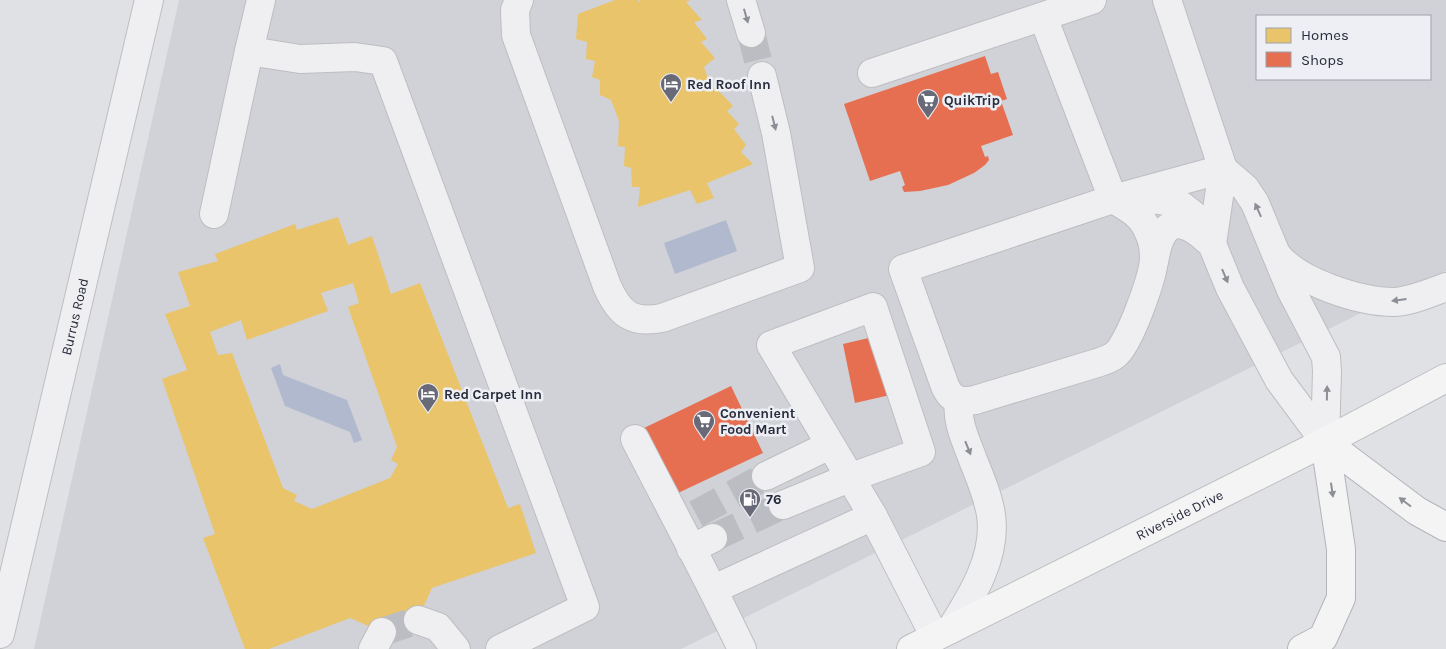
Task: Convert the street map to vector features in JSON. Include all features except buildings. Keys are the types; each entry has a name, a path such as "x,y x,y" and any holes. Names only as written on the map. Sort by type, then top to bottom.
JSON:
{"main road":[{"name":"Riverside Drive","path":"911,649 1325,442 1446,378"},
{"path":"1325,442 1417,511 1446,527"},
{"path":"1302,649 1322,638 1341,598 1341,549 1325,442"}],"street":[{"name":"Burrus Road","path":"0,634 150,0"},
{"path":"214,214 260,0"},
{"path":"519,0 515,10 516,34 607,286 620,309 638,320 662,318 800,268 776,133 762,76"},
{"path":"741,0 751,33"},
{"path":"872,73 1092,0"},
{"path":"1167,0 1223,169 1212,244"},
{"path":"1043,17 1113,199 1129,208 1142,220 1153,243 1154,261"},
{"path":"249,52 300,59 356,57 383,61 585,607 500,649"},
{"path":"1212,244 1191,227 1178,224 1167,229 1162,235 1147,289 1136,318 1123,346 1115,356 975,400 959,400 952,397 945,386 903,269 1113,199 1223,169"},
{"path":"1223,169 1236,179 1250,195 1277,255 1290,290 1326,357 1328,371 1325,442"},
{"path":"1113,199 1160,200 1182,206 1197,218 1212,244 1230,288 1278,380 1325,442"},
{"path":"1277,255 1284,264 1297,273 1324,287 1364,297 1394,302 1423,296 1446,287"},
{"path":"783,504 849,478 921,452 873,307 771,345 849,478 943,633 968,602 988,555 992,536 991,515 987,498 959,419 959,400"},
{"path":"635,439 702,543 714,589 742,649"},
{"path":"766,476 830,445"},
{"path":"714,589 873,516"},
{"path":"418,620 438,627 456,649"}],"shaded area":[{"path":"179,0 1446,0 1446,271 681,649 34,649"}],"water":[{"path":"726,220 737,251 675,274 664,243"},
{"path":"280,364 283,375 347,400 362,440 354,443 350,432 285,406 271,368"}],"tunnel":[{"path":"751,33 762,76"},
{"path":"696,514 766,476"},
{"path":"713,538 783,505"},
{"path":"382,632 418,620"}],"place":[{"name":"Red Roof Inn","path":"671,103"},
{"name":"QuikTrip","path":"928,119"},
{"name":"Red Carpet Inn","path":"428,413"},
{"name":"Convenient Food Mart","path":"704,440"},
{"name":"76","path":"750,518"}]}
